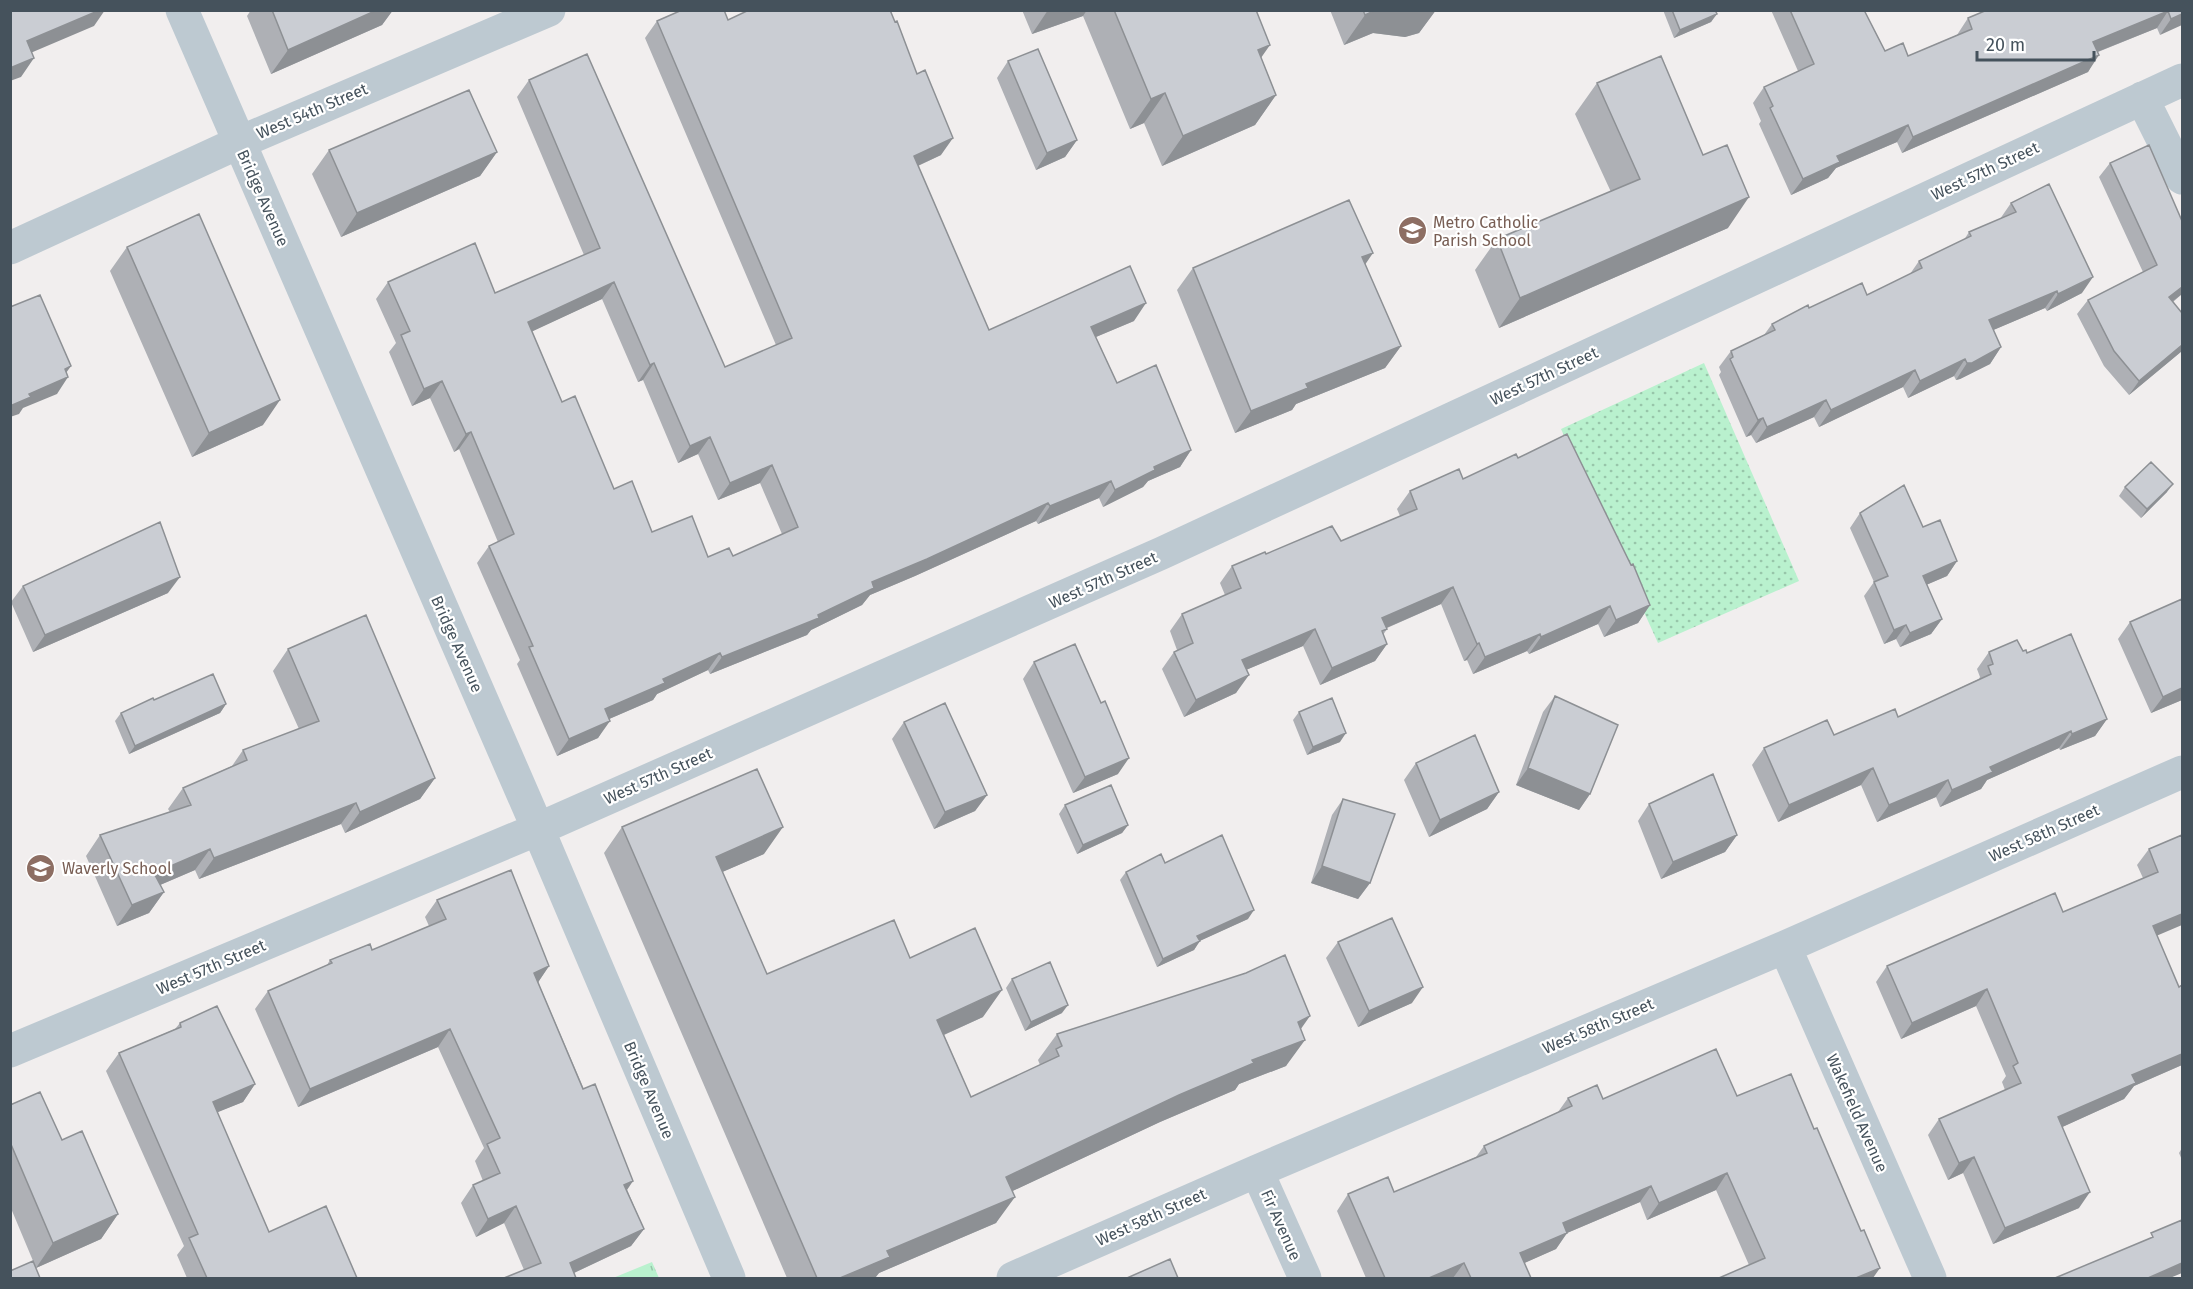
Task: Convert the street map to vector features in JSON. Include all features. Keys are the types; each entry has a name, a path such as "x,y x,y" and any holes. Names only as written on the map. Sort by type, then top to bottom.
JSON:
{"street":[{"name":"Bridge Avenue","path":"182,10 538,829 729,1278"},
{"name":"West 54th Street","path":"10,248 238,143 549,10"},
{"name":"West 57th Street","path":"10,1051 538,829 1162,553 2182,80"},
{"path":"2142,98 2182,178"},
{"name":"West 58th Street","path":"1013,1278 1257,1171 1785,947 2182,772"},
{"name":"Wakefield Avenue","path":"1785,947 1930,1278"},
{"name":"Fir Avenue","path":"1257,1171 1305,1278"}],"green space":[{"path":"1704,363 1799,581 1658,643 1561,429"},
{"path":"652,1262 659,1278 613,1278"}],"building":[{"path":"10,10 100,10 27,41 34,58 10,68"},
{"path":"272,10 377,10 288,50"},
{"path":"682,10 724,10 728,20 749,10 890,10 895,22 897,21 917,74 925,70 953,138 914,156 989,330 1130,266 1146,303 1091,327 1117,383 1156,365 1191,450 1154,467 1155,470 1115,490 1111,481 1050,506 1048,503 872,582 874,588 818,615 819,618 722,657 720,653 663,679 665,683 605,709 610,721 569,739 529,647 533,646 489,546 514,534 471,432 466,434 442,381 424,389 401,335 410,331 388,282 475,243 495,293 600,248 529,80 587,54 725,367 792,338 657,21","holes":["614,282 650,365 654,363 690,446 710,437 730,483 772,465 798,527 733,556 729,548 708,557 692,516 652,532 632,481 614,489 575,396 562,402 528,322"]},
{"path":"1114,10 1256,10 1270,45 1258,50 1276,95 1183,136 1165,93 1151,99"},
{"path":"1363,10 1376,10 1365,15"},
{"path":"1672,10 1715,10 1717,14 1680,30"},
{"path":"1790,10 1864,10 1885,51 1903,43 1908,56 1972,29 1968,18 1987,10 2182,10 2182,14 2171,19 2168,11 2093,42 2099,55 1913,137 1908,125 1837,156 1840,162 1803,179 1770,108 1773,106 1764,87 1814,64"},
{"path":"1038,49 1077,140 1047,153 1008,61"},
{"path":"1661,56 1703,155 1727,145 1749,197 1520,298 1497,239 1640,179 1597,83"},
{"path":"469,90 497,152 357,213 329,150"},
{"path":"2149,145 2182,221 2182,287 2169,297 2182,313 2182,345 2139,381 2114,351 2088,300 2157,265 2110,163"},
{"path":"2049,184 2093,277 2058,294 2057,291 1989,320 2001,347 1972,363 1967,363 1965,359 1920,381 1915,370 1831,410 1826,400 1767,427 1763,418 1758,420 1730,359 1733,357 1731,351 1775,330 1772,324 1808,305 1809,308 1862,283 1867,295 1922,268 1919,261 1971,236 1969,232 2016,212 2011,203"},
{"path":"1349,200 1373,253 1362,257 1401,346 1306,384 1308,388 1251,411 1193,268"},
{"path":"199,214 280,400 209,433 127,247"},
{"path":"40,295 71,366 65,369 68,377 29,394 31,397 10,406 10,307"},
{"path":"1567,434 1631,565 1633,564 1650,605 1616,620 1610,606 1541,637 1540,634 1485,657 1479,643 1477,644 1453,587 1382,618 1387,629 1382,631 1387,644 1332,668 1315,629 1242,660 1249,675 1196,700 1174,652 1193,643 1182,614 1241,588 1232,566 1332,526 1341,541 1417,509 1410,491 1459,469 1463,479 1516,454 1518,458"},
{"path":"2151,462 2173,484 2147,509 2125,487"},
{"path":"1904,485 1923,527 1940,520 1957,561 1923,576 1942,619 1910,633 1906,625 1894,630 1874,582 1888,576 1860,513"},
{"path":"160,522 180,577 45,635 23,586"},
{"path":"2182,599 2182,688 2163,697 2130,622"},
{"path":"366,615 435,778 360,812 356,803 214,858 210,849 154,873 164,892 132,905 100,835 191,805 183,788 247,760 243,750 319,721 288,649"},
{"path":"2071,634 2107,719 2072,734 2071,731 1990,767 1993,772 1952,790 1948,780 1889,805 1873,768 1789,805 1764,748 1827,720 1834,735 1895,709 1898,717 1991,674 1988,666 1993,664 1989,652 2017,640 2023,651 2026,650 2027,653"},
{"path":"1075,644 1101,703 1105,701 1129,758 1085,777 1034,662"},
{"path":"213,674 226,704 135,746 121,713"},
{"path":"1555,696 1618,725 1590,794 1528,768"},
{"path":"1332,698 1346,733 1313,747 1299,712"},
{"path":"945,703 987,795 945,812 904,722"},
{"path":"1475,735 1499,792 1440,820 1416,763"},
{"path":"757,769 783,827 716,857 767,974 894,920 910,958 975,928 1002,990 937,1020 971,1097 1059,1056 1056,1049 1062,1046 1057,1034 1246,973 1285,955 1310,1016 1298,1022 1305,1040 1252,1060 1254,1063 1179,1095 1006,1177 1015,1197 887,1251 890,1257 840,1278 817,1278 622,827"},
{"path":"1713,774 1737,835 1673,862 1649,804"},
{"path":"1111,785 1128,825 1083,845 1065,805"},
{"path":"1343,799 1395,814 1370,883 1322,866"},
{"path":"1222,835 1254,910 1197,936 1200,941 1163,959 1126,872 1161,854 1165,863"},
{"path":"2182,835 2182,914 2153,926 2179,987 2182,985 2182,1054 2132,1075 2136,1083 2058,1117 2090,1192 2005,1228 1974,1157 1959,1163 1939,1119 2021,1083 2013,1066 2018,1063 1987,989 1912,1023 1887,966 2055,893 2063,912 2158,872 2149,849"},
{"path":"511,870 549,966 534,973 583,1089 595,1084 633,1181 624,1185 644,1229 570,1263 576,1278 504,1278 541,1263 516,1206 488,1219 473,1185 500,1173 487,1144 500,1138 450,1029 310,1089 268,991 332,963 330,960 370,944 372,950 446,919 437,900"},
{"path":"1392,918 1423,987 1369,1011 1338,942"},
{"path":"1050,962 1068,1005 1031,1022 1012,979"},
{"path":"217,1006 255,1084 213,1102 269,1232 326,1206 357,1278 207,1278 189,1238 198,1234 119,1053 181,1027 180,1023"},
{"path":"1716,1049 1737,1096 1791,1074 1814,1129 1817,1128 1861,1231 1864,1230 1880,1268 1856,1278 1719,1278 1765,1258 1727,1173 1659,1203 1651,1186 1563,1223 1567,1233 1520,1253 1531,1278 1471,1278 1464,1263 1429,1278 1385,1278 1348,1194 1388,1177 1394,1192 1487,1153 1484,1146 1572,1106 1568,1098 1597,1085 1603,1099"},
{"path":"40,1092 62,1140 82,1131 118,1214 53,1243 10,1142 10,1105"},
{"path":"2182,1220 2182,1263 2148,1278 2055,1278 2153,1237 2151,1233"},
{"path":"1170,1259 1178,1278 1127,1278"},
{"path":"33,1261 40,1278 10,1278 10,1271"}],"place":[{"name":"Metro Catholic Parish School","path":"1412,231"},
{"name":"Waverly School","path":"41,868"}]}
